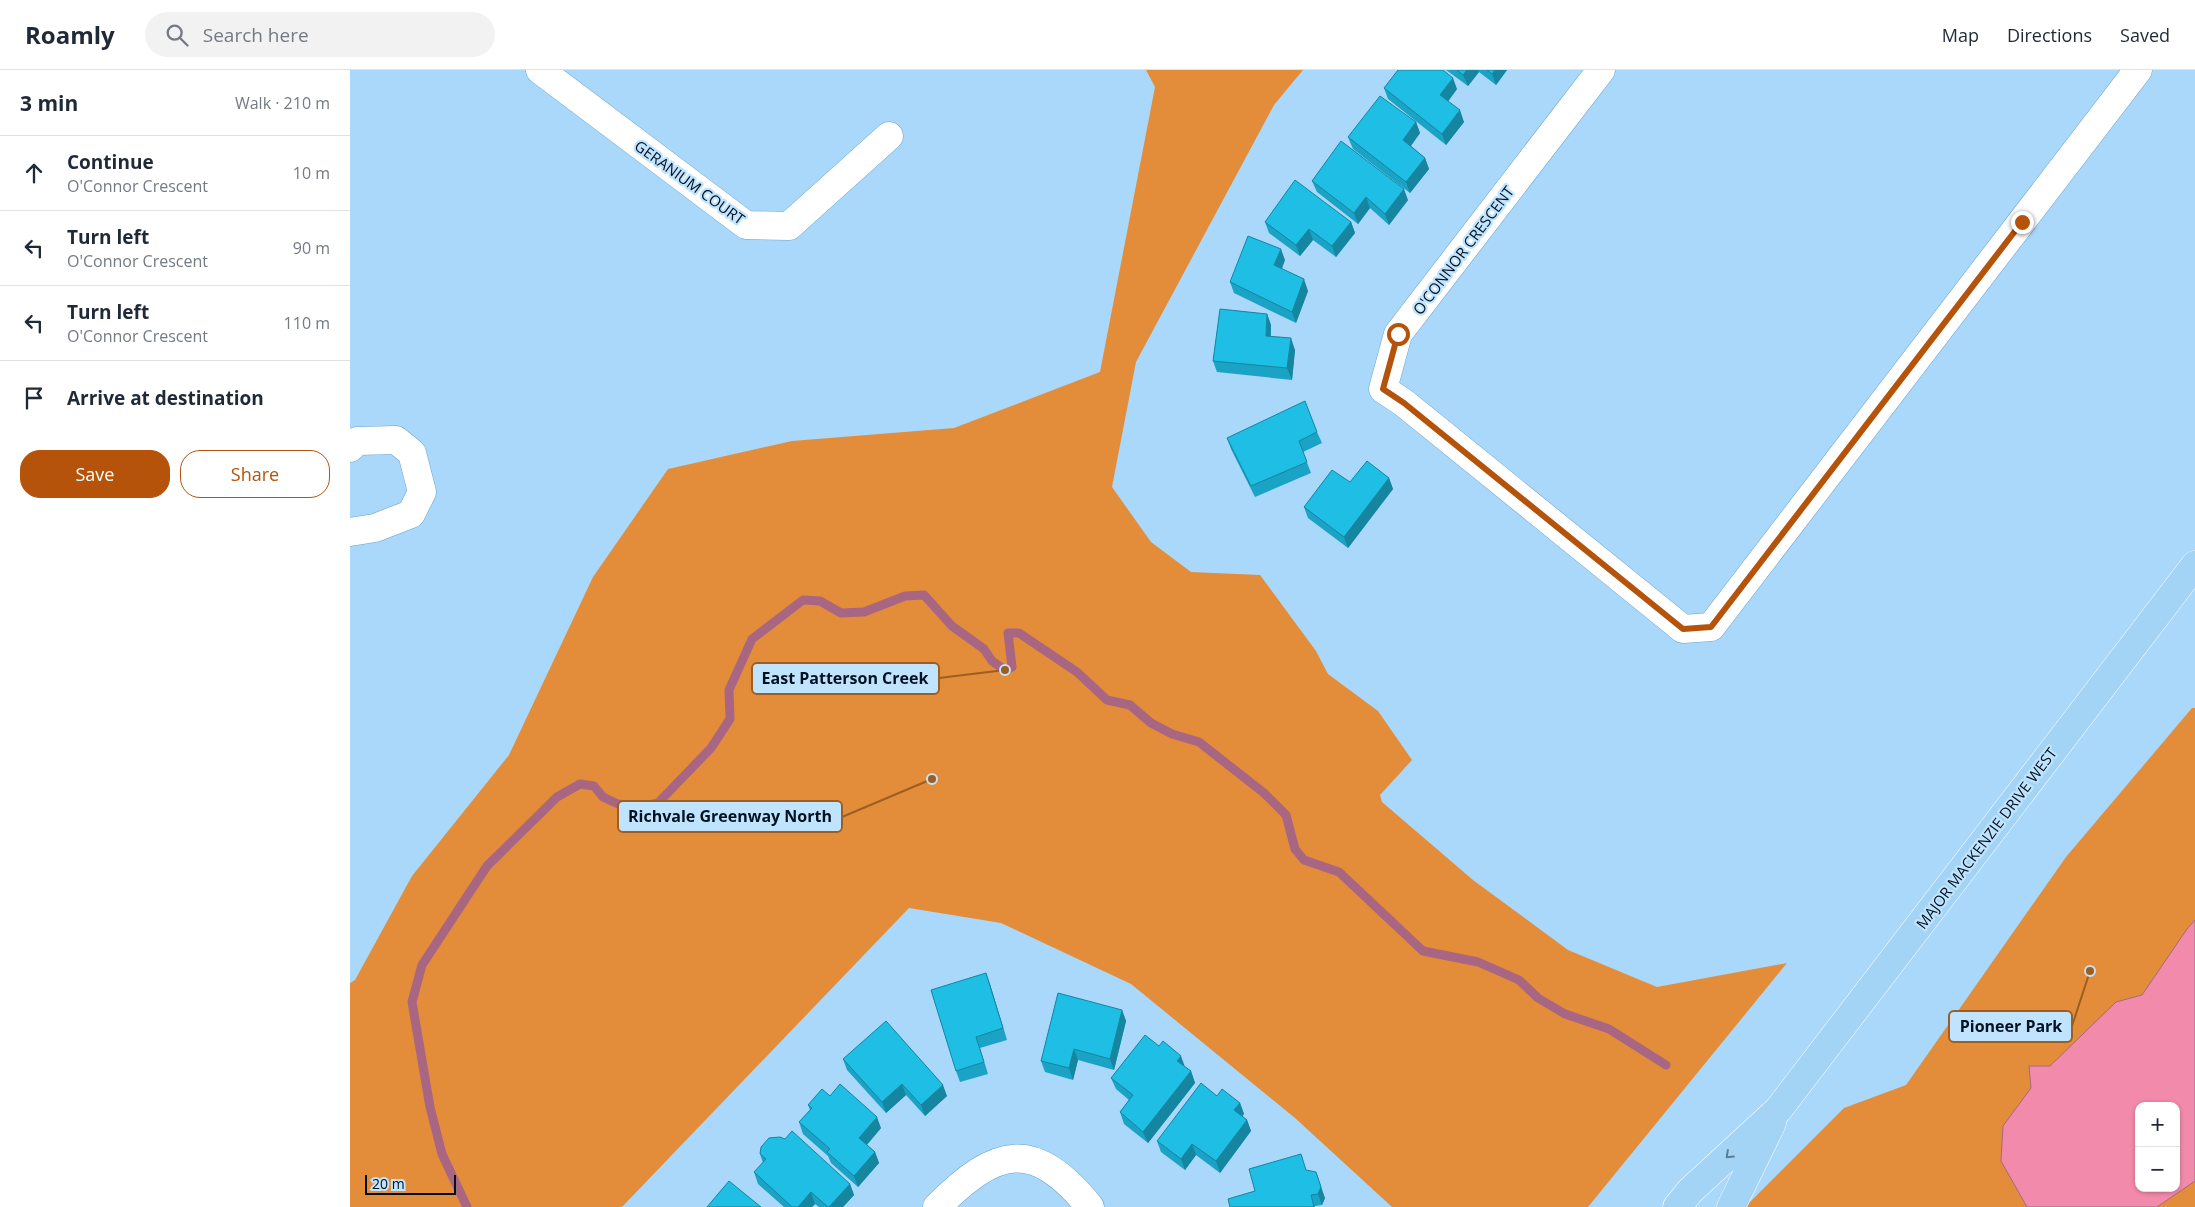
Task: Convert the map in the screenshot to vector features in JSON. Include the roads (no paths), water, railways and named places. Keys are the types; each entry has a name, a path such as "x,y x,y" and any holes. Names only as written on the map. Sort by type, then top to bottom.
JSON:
{"main road":[{"name":"MAJOR MACKENZIE DRIVE WEST","path":"1677,1207 1690,1191 1778,1110 2195,565"},
{"name":"MAJOR MACKENZIE DRIVE WEST","path":"1731,1207 1778,1110"}],"street":[{"name":"GERANIUM COURT","path":"540,70 746,225 789,226 889,136"},
{"name":"O'CONNOR CRESCENT","path":"1601,70 1398,334 1383,389 1404,403 1683,629 1711,627 2138,70"},
{"path":"350,448 357,441 396,440 412,453 422,492 410,514 375,528 350,532"},
{"path":"936,1207 961,1183 996,1161 1019,1158 1040,1162 1074,1187 1090,1207"}],"waterway":[{"path":"467,1207 442,1154 430,1107 412,1002 422,965 487,866 557,797 580,784 594,786 603,797 618,804 639,807 658,803 711,748 730,719 729,690 752,639 803,600 820,601 841,613 864,612 905,596 924,595 952,626 984,649 992,661 1005,670 1012,667 1008,633 1019,633 1077,672 1107,700 1130,705 1151,723 1172,734 1199,742 1264,793 1286,815 1295,849 1304,860 1339,872 1423,951 1478,962 1519,980 1538,998 1565,1014 1609,1029 1666,1065"}],"place":[{"name":"East Patterson Creek","path":"1005,670"},
{"name":"Richvale Greenway North","path":"932,779"},
{"name":"Pioneer Park","path":"2090,971"}]}
